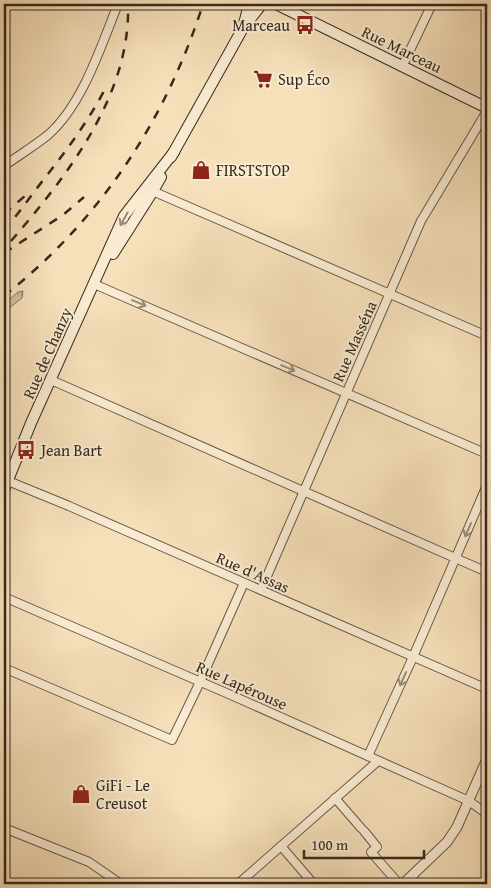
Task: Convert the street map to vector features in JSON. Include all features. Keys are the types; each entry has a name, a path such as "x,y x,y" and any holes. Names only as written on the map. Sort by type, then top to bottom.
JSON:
{"main road":[{"name":"Rue de Chanzy","path":"243,28 249,4"},
{"name":"Rue de Chanzy","path":"6,485 31,422 94,284 149,190 174,152 243,28 262,4"},
{"name":"Rue Marceau","path":"276,4 487,109"}],"street":[{"path":"4,166 48,135 70,111 89,74 118,4"},
{"path":"402,67 432,4"},
{"name":"Rue Masséna","path":"261,590 421,221 487,109"},
{"path":"149,190 487,336"},
{"path":"94,284 487,454"},
{"path":"51,380 487,572"},
{"name":"Rue d'Assas","path":"6,485 78,510 487,689"},
{"path":"368,756 414,657 487,485"},
{"path":"4,668 172,740 244,583"},
{"name":"Rue Lapérouse","path":"4,597 378,760 469,801 487,814"},
{"path":"403,884 447,842 457,827 487,759"},
{"path":"238,884 378,760"},
{"path":"336,798 377,847 370,852 399,884"},
{"path":"4,828 89,862 121,884"},
{"path":"281,846 312,882"}],"green space":[{"path":"23,291 22,298 4,312 4,304 18,292"}],"railway":[{"path":"11,241 73,161 92,132 107,102 119,70 126,38 128,4"},
{"path":"4,296 39,266 70,235 126,165 170,88 188,47 203,4"},
{"path":"4,231 68,147 91,114 104,91"},
{"path":"4,214 26,195"},
{"path":"4,253 63,215 84,197"}],"place":[{"name":"Marceau","path":"305,25"},
{"name":"Sup Éco","path":"263,79"},
{"name":"FIRSTSTOP","path":"201,170"},
{"name":"Jean Bart","path":"26,450"},
{"name":"GiFi - Le Creusot","path":"81,794"}]}
